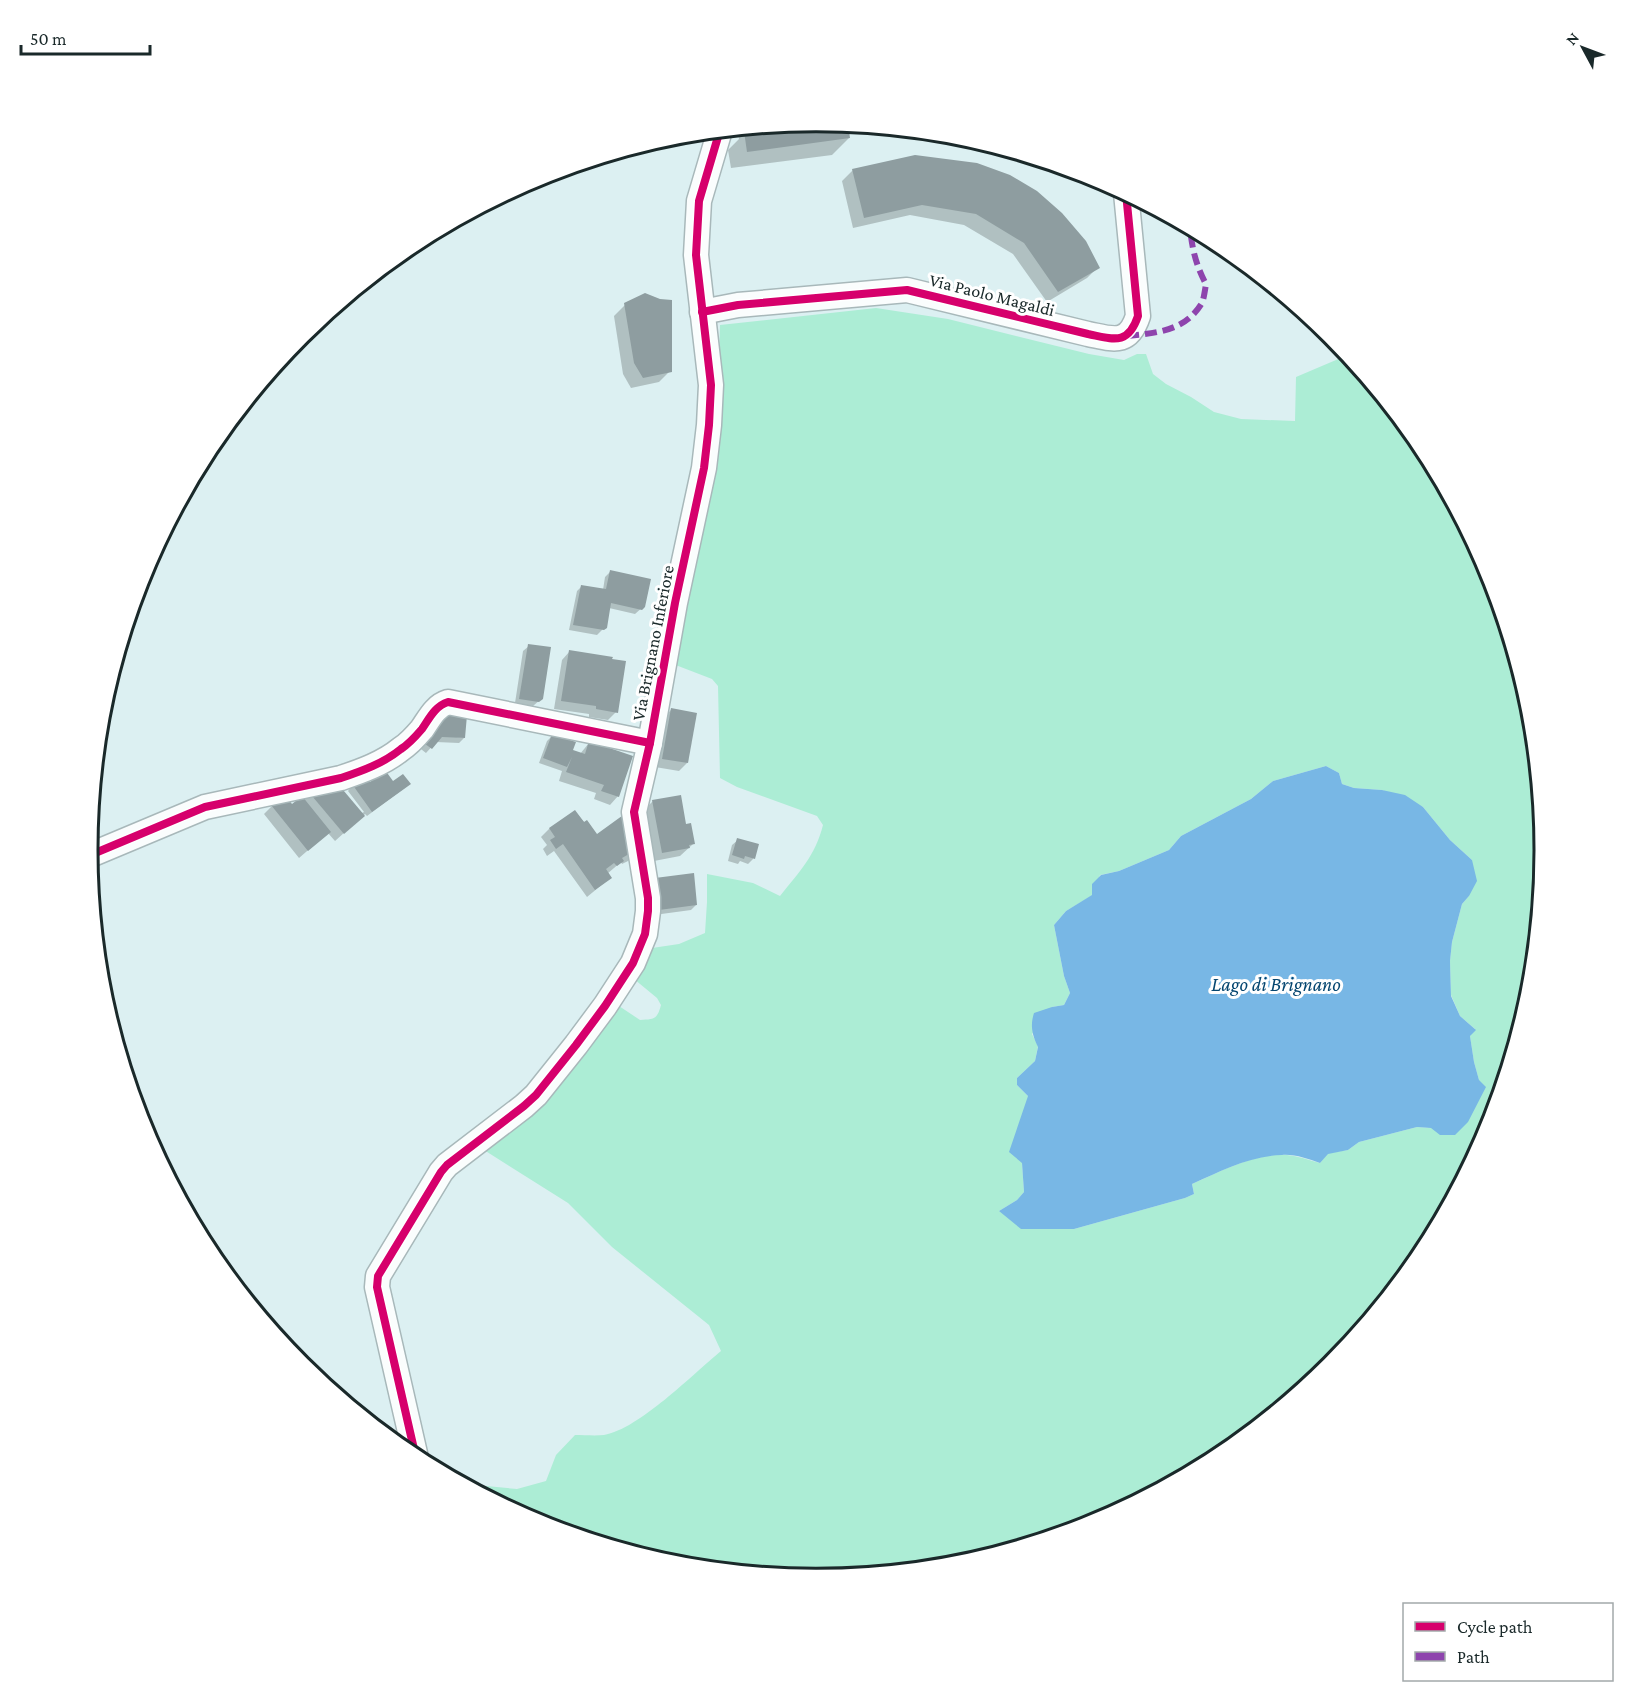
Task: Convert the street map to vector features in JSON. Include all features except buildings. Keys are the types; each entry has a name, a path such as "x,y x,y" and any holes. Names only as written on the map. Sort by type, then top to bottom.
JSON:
{"street":[{"name":"Via Brignano Inferiore","path":"413,1443 377,1287 378,1276 441,1172 536,1095 582,1037 633,963 645,934 648,898 634,812 650,743 675,603 704,468 711,385 696,255 699,201 717,139"},
{"name":"Via Paolo Magaldi","path":"702,312 738,305 907,290 1088,334 1120,339 1132,331 1138,316 1127,203"},
{"path":"98,852 205,807 341,778 382,762 401,750 440,706 448,702 650,743"}],"green space":[{"path":"876,308 948,319 1089,354 1124,360 1137,354 1146,354 1153,374 1214,412 1241,419 1295,421 1296,377 1339,358 1385,412 1437,491 1459,532 1479,575 1495,619 1520,709 1532,803 1534,850 1532,896 1520,990 1509,1035 1479,1124 1437,1209 1412,1248 1385,1287 1323,1357 1253,1419 1214,1446 1174,1471 1090,1513 1001,1543 956,1554 862,1566 816,1568 722,1561 675,1554 585,1529 541,1513 484,1486 517,1489 546,1481 556,1455 575,1435 604,1435 633,1423 721,1351 709,1325 612,1247 568,1203 484,1150 531,1114 581,1060 619,1006 640,1020 652,1019 658,1014 661,1005 657,998 634,979 652,948 679,944 705,933 707,874 753,883 780,896 800,871 820,836 823,825 817,816 737,787 720,778 718,686 712,679 673,664 719,357 720,325","holes":["1326,766 1339,773 1342,784 1354,788 1382,790 1423,807 1450,840 1472,860 1469,896 1462,904 1452,942 1451,995 1460,1016 1475,1029 1470,1036 1479,1080 1431,1128 1417,1127 1359,1142 1348,1150 1328,1153 1320,1163 1287,1155 1251,1160 1192,1184 1194,1194 1185,1198 1074,1229 999,1211 1017,1200 1024,1192 1022,1163 1028,1096 1017,1085 1017,1078 1035,1061 1038,1046 1032,1034 1052,1007 1064,1005 1070,993 1064,976 1054,925 1066,911 1093,895 1100,875 1119,871 1169,850 1181,836 1251,799 1273,781"]}],"water":[{"name":"Lago di Brignano","path":"1326,766 1339,773 1342,784 1354,788 1382,790 1405,795 1423,807 1450,840 1472,860 1477,881 1462,904 1452,942 1450,961 1451,996 1460,1016 1476,1030 1470,1036 1474,1062 1479,1080 1486,1087 1468,1122 1455,1135 1440,1135 1431,1128 1417,1127 1359,1142 1348,1150 1328,1154 1320,1163 1292,1155 1259,1158 1192,1184 1194,1194 1185,1198 1074,1229 1021,1229 999,1211 1017,1200 1024,1192 1022,1163 1009,1152 1028,1096 1017,1085 1017,1078 1035,1061 1038,1047 1032,1030 1034,1013 1064,1005 1070,993 1064,976 1054,925 1066,911 1092,895 1092,884 1101,875 1119,871 1169,850 1181,836 1251,799 1273,781"}],"marked path":[{"path":"1127,336 1159,332 1179,325 1187,320 1202,303 1206,284 1195,257 1191,239"}],"cycle path":[{"path":"413,1443 377,1287 378,1276 441,1172 536,1095 605,1006 633,963 645,934 648,898 634,812 650,743 675,603 704,468 711,385 696,255 699,201 717,139"},
{"path":"702,312 738,305 907,290 1105,338 1119,338 1129,332 1138,316 1127,203"},
{"path":"98,852 205,807 341,778 372,766 407,745 436,710 448,702 650,743"}]}
